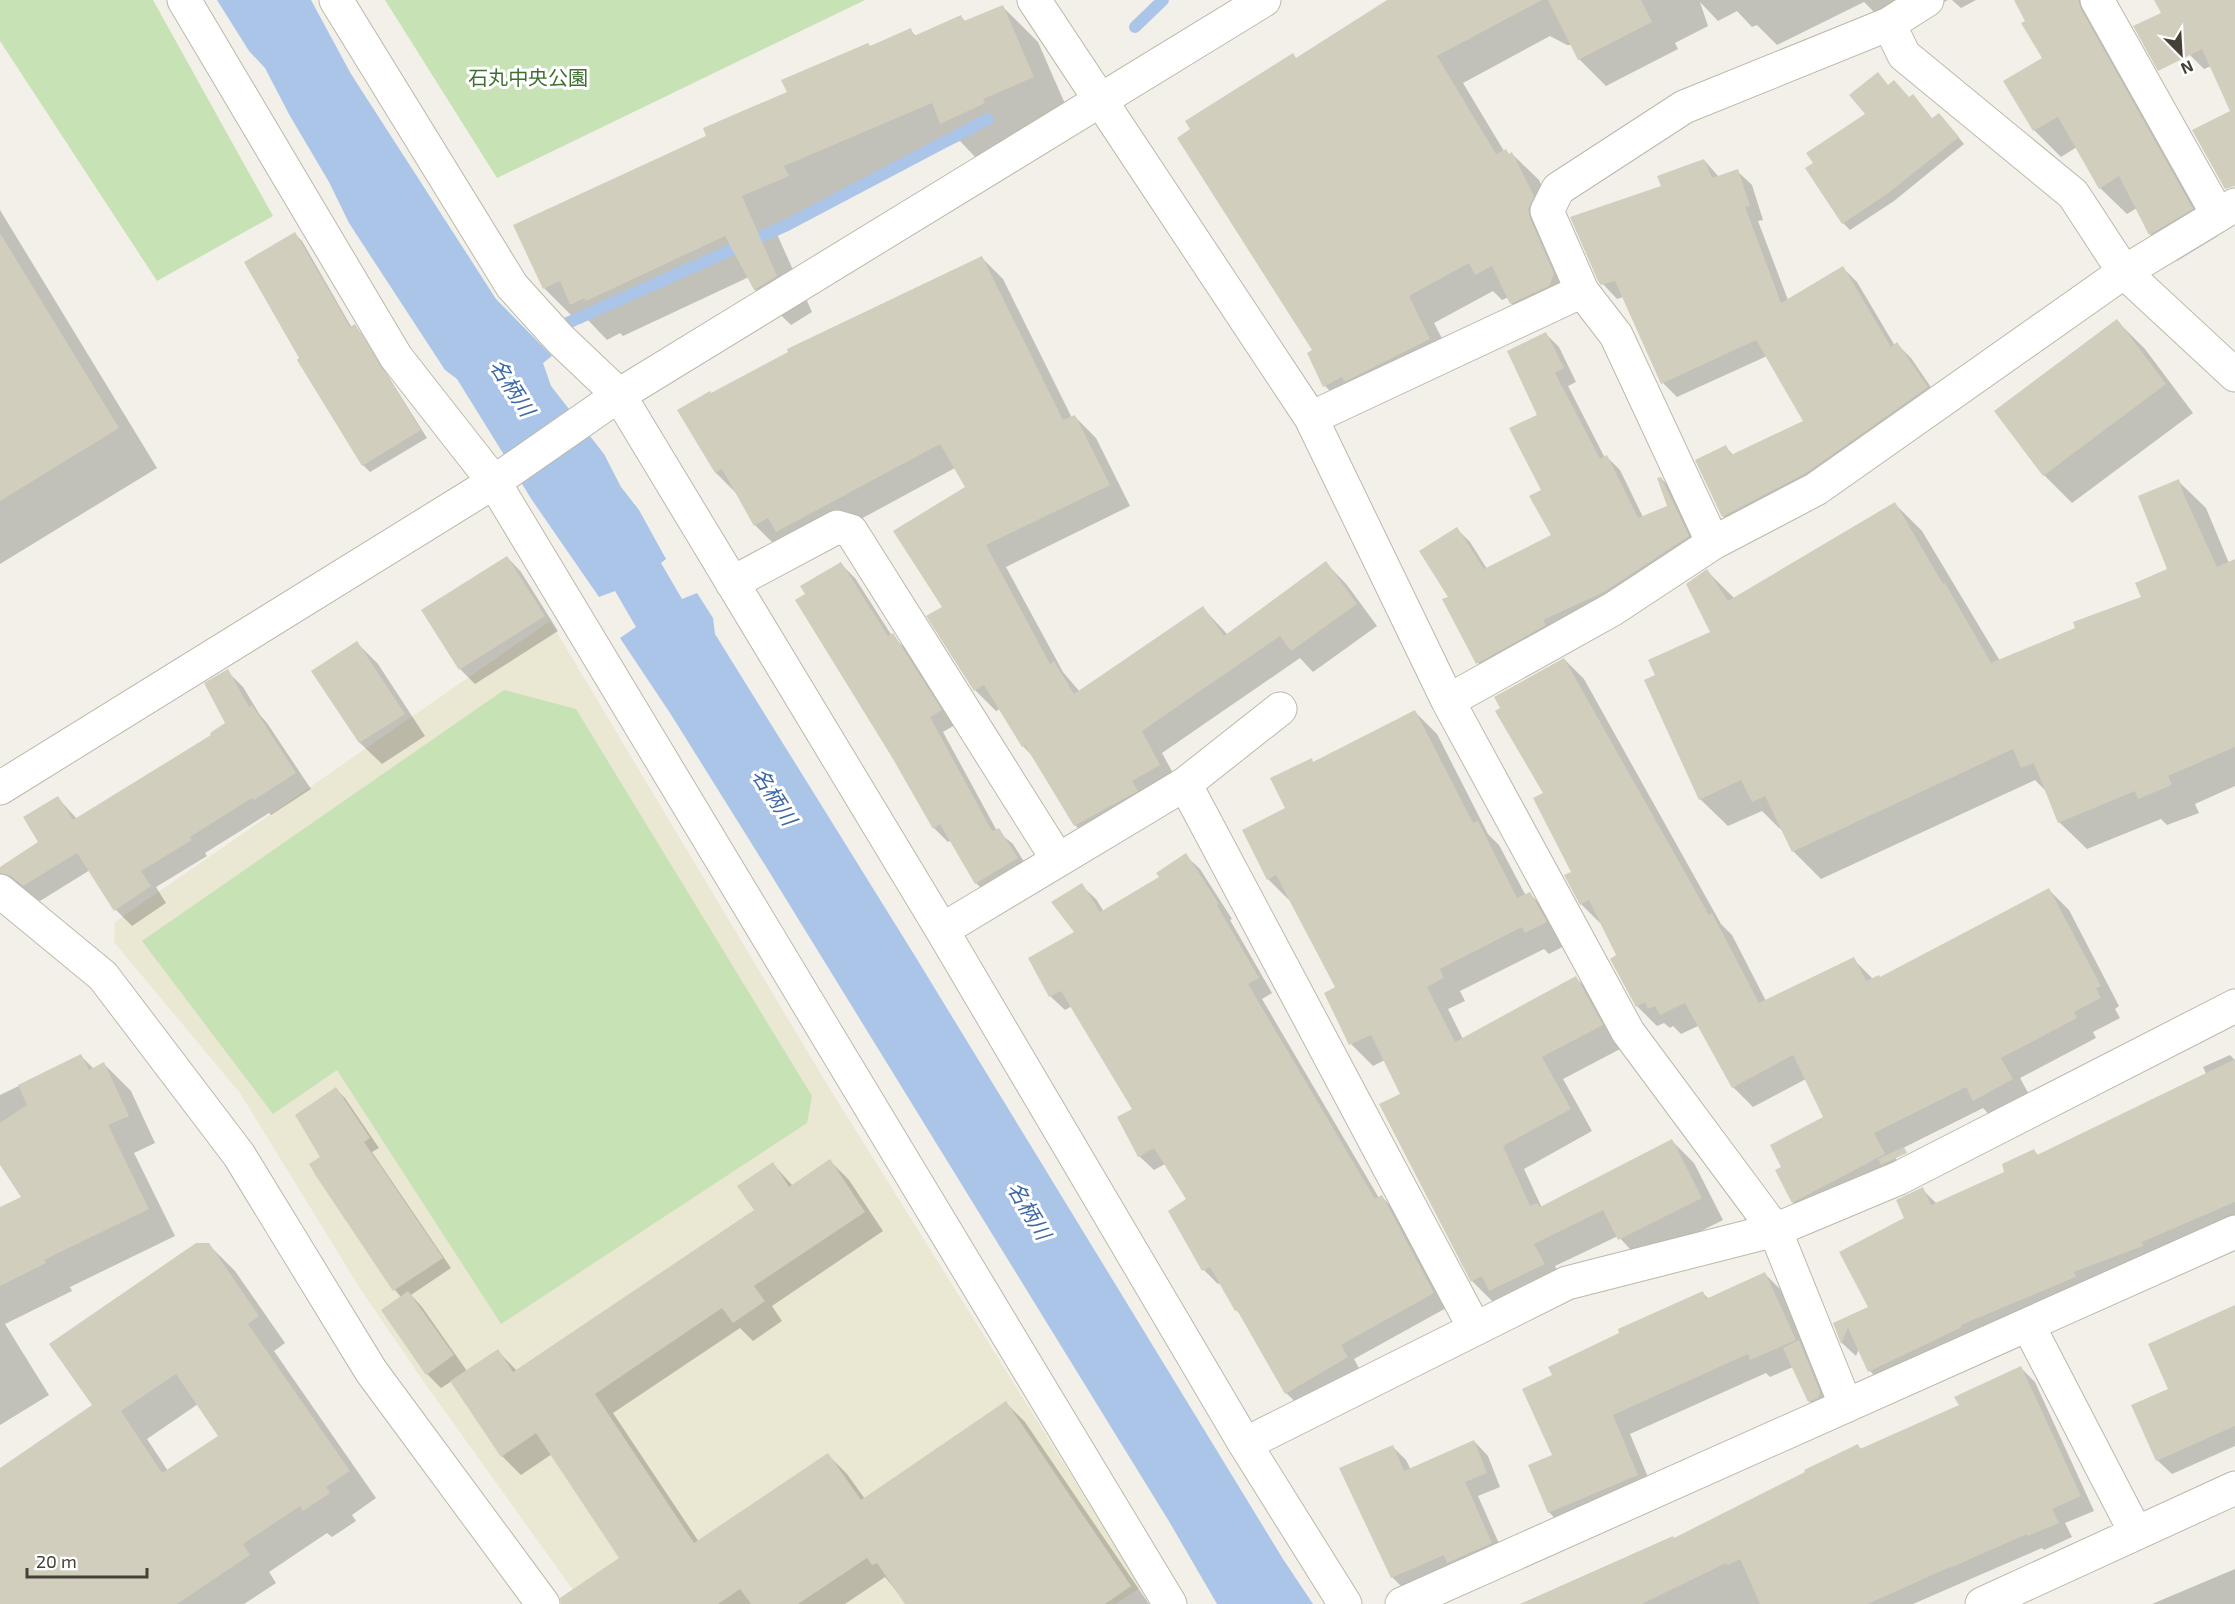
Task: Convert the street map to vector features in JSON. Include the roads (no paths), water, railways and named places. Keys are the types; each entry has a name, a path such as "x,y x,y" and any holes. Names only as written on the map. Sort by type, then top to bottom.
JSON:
{"street":[{"path":"184,0 396,357 494,482 1159,1600"},
{"path":"336,0 512,286 550,328 619,395 942,930 1245,1444 1344,1604"},
{"path":"1034,0 1311,418 1448,701 1628,1032 1775,1230 1846,1406"},
{"path":"0,788 494,482 619,395 1264,0"},
{"path":"1713,543 1616,334 1582,291 1547,211 1558,189 1684,107 1889,24 1927,0"},
{"path":"1448,701 1613,609 1713,543 1816,489 2124,272 2226,210 2097,0"},
{"path":"1889,24 1904,55 2073,194 2124,272 2235,375"},
{"path":"1311,418 1582,291"},
{"path":"732,583 837,527 851,531 1058,860"},
{"path":"942,930 1185,783 1280,709"},
{"path":"1185,783 1475,1329"},
{"path":"0,891 103,976 239,1155 371,1371 543,1604"},
{"path":"1245,1444 1567,1283 1775,1230 1899,1178 2235,1006"},
{"path":"1402,1604 2235,1232"},
{"path":"2028,1325 2136,1533"},
{"path":"1982,1604 2235,1488"}],"water":[{"name":"名柄川","path":"217,0 311,0 351,74 496,299 552,356 543,363 551,386 604,454 621,487 639,510 666,559 661,563 682,599 697,593 713,618 715,634 915,956 1283,1559 1313,1604 1217,1604 1170,1523 765,865 620,638 636,627 615,591 599,597 532,500 457,379 445,370 349,223 329,182 265,68 249,51"}],"waterway":[{"path":"1135,27 1163,0"},
{"path":"554,329 787,225 988,119"}],"park label":[{"name":"石丸中央公園","path":"528,77"}]}
